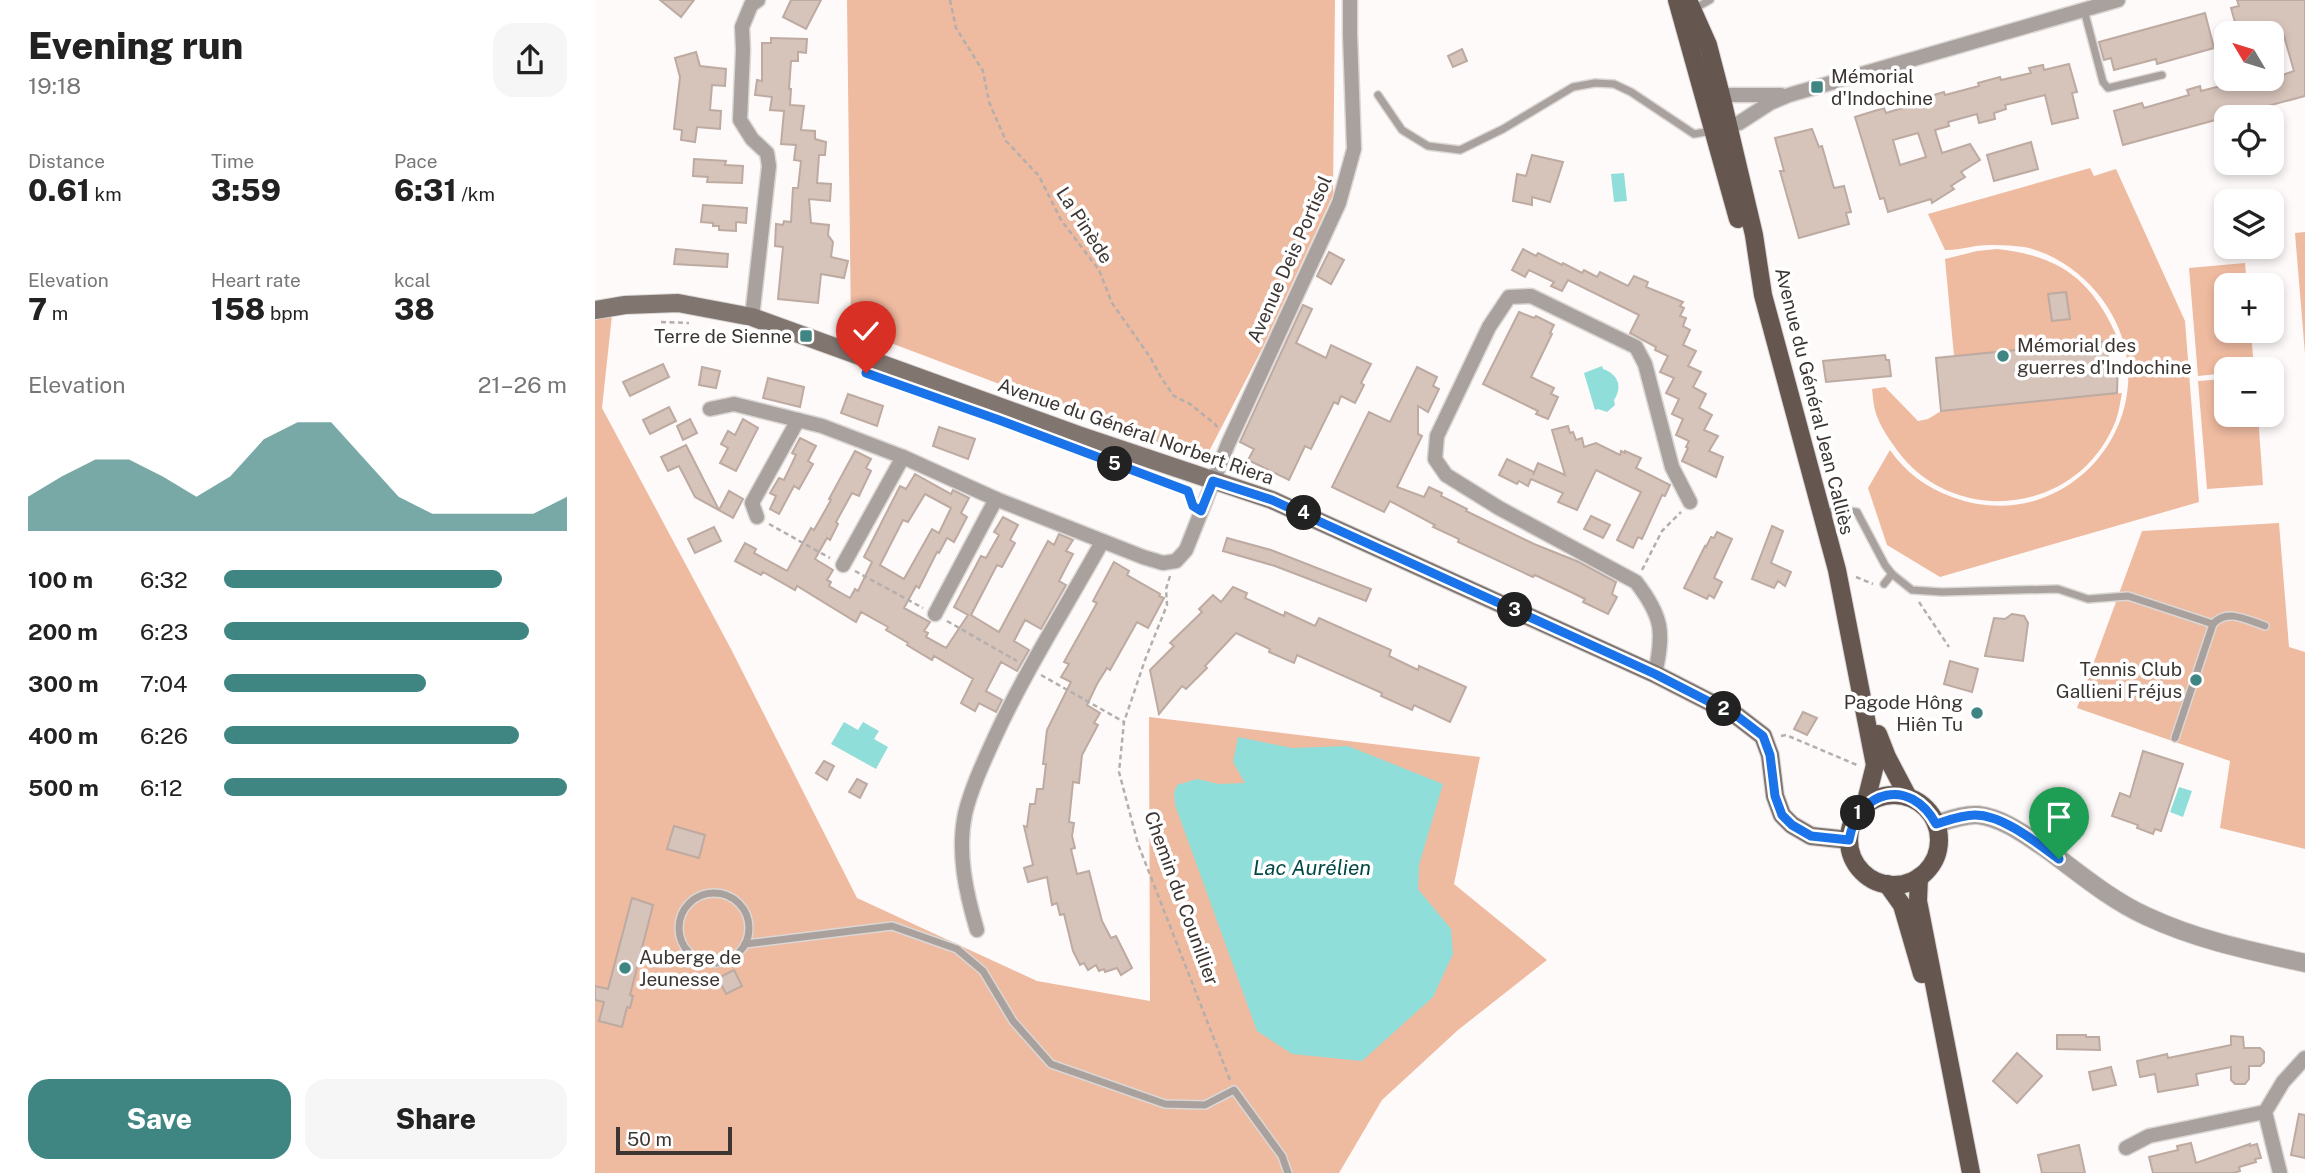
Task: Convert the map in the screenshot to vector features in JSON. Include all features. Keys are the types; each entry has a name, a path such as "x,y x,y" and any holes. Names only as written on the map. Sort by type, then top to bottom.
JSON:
{"main road":[{"name":"Avenue du Général Jean Calliès","path":"1684,5 1721,128 1743,238 1763,295 1837,570 1875,765 1865,805"},
{"name":"Avenue du Général Norbert Riera","path":"595,310 625,305 677,303 752,317 1272,500 1655,674 1737,716 1763,736"},
{"name":"Avenue du Général Jean Calliès","path":"1859,687 1887,757 1908,797"},
{"path":"1763,736 1770,755 1775,796 1782,815 1792,825 1811,836 1849,840"},
{"path":"1893,794 1908,797 1930,812 1939,838 1937,853 1930,867 1919,877 1898,884 1874,880 1855,862 1849,840 1851,825 1865,805 1878,797 1893,794"},
{"path":"1919,877 1918,901 1971,1173"},
{"path":"1887,884 1902,905 1954,1092"}],"street":[{"path":"752,317 769,166 767,153 752,139 740,120 742,27 751,5 758,0"},
{"name":"Avenue Deis Portisol","path":"1213,481 1339,203 1354,149 1350,0"},
{"path":"1721,128 1739,123 1770,103 1790,95 2118,0"},
{"path":"1714,102 1729,95 1790,95"},
{"path":"1655,674 1661,645 1660,623 1651,601 1636,582 1499,508 1446,475 1435,459 1437,436 1489,327 1509,297 1531,296 1636,347 1645,364 1672,467 1691,502"},
{"path":"710,409 734,404 822,426 903,457 996,499 1103,542 1163,563 1175,561 1186,550 1213,481"},
{"path":"757,517 752,503 798,420"},
{"path":"843,565 903,457"},
{"path":"935,614 996,499"},
{"path":"977,930 962,862 965,815 982,766 1008,709 1103,542"},
{"path":"1936,824 1958,817 1977,815 1998,820 2027,836 2112,898 2146,916 2213,942 2305,963"},
{"path":"2280,1173 2265,1112 2283,1082 2305,1058"},
{"path":"2126,1148 2149,1136 2265,1112"}],"lane":[{"path":"1684,5 1710,0"},
{"path":"2083,10 2103,82 2108,88 2162,75"},
{"path":"1378,95 1402,131 1428,145 1460,150 1503,129 1573,87 1595,83 1614,84 1632,92 1694,134 1721,128"},
{"path":"1822,513 1842,510 1857,512 1892,574 1912,590 1942,592 2058,589 2088,598 2128,596 2213,624"},
{"path":"1884,584 1892,574"},
{"path":"2175,738 2213,624 2219,617 2232,615 2265,626"},
{"path":"745,944 749,922 745,911 729,896 706,894 695,898 687,906 680,928 682,939 695,957 706,961 728,960 745,944 892,926 957,949 983,971 1013,1021 1051,1064 1165,1104 1205,1105 1234,1090 1282,1156 1288,1173"}],"path":[{"name":"La Pinède","path":"950,0 957,28 983,71 989,102 1006,141 1039,176 1061,220 1099,270 1111,303 1174,396 1190,404 1215,424 1228,444"},
{"path":"661,322 698,325"},
{"path":"1636,582 1662,531 1691,502"},
{"name":"Chemin du Counillier","path":"1175,561 1166,589 1167,605 1124,722 1119,772 1137,844 1234,1090"},
{"path":"1853,576 1863,580"},
{"path":"1912,590 1949,647"},
{"path":"1763,736 1786,735 1857,765"}],"shaded area":[{"path":"847,0 1335,0 1333,195 1263,347 1204,461 851,328"},
{"path":"2090,168 2094,176 2116,169 2185,321 2199,502 1940,577 1887,545 1868,488 1890,450 1917,478 1952,497 1997,506 2038,500 2073,482 2102,454 2121,420 2128,381 2123,340 2102,299 2077,273 2047,254 2024,247 1988,245 1945,250 1928,214"},
{"path":"2305,232 2305,354 2295,233"},
{"path":"1997,249 2039,258 2072,274 2097,301 2118,339 1954,356 1945,259"},
{"path":"2245,263 2246,273 2214,273 2214,343 2252,343 2253,357 2214,357 2214,374 2198,376 2189,268"},
{"path":"612,315 602,408 731,649 857,898 1037,981 1150,1001 1149,717 1480,757 1454,884 1547,960 1458,1030 1382,1100 1339,1173 595,1173 595,320"},
{"path":"2214,380 2214,427 2259,427 2263,485 2207,489 2198,381"},
{"path":"1885,387 1918,421 1928,419 1941,411 2122,393 2116,420 2098,452 2073,477 2044,493 2011,500 1978,500 1945,490 1916,471 1892,443 1876,414 1872,389"},
{"name":"Tennis Club Gallieni Fréjus","path":"2279,523 2289,647 2305,652 2305,849 2220,828 2230,761 2077,708 2142,531"}],"water":[{"path":"1624,173 1627,201 1614,202 1611,174"},
{"path":"1602,366 1618,382 1615,405 1607,412 1595,410 1584,373"},
{"path":"844,722 858,730 863,722 879,731 874,739 888,747 876,769 831,744"},
{"name":"Lac Aurélien","path":"1238,737 1292,748 1348,746 1443,784 1419,865 1418,889 1451,929 1453,954 1433,997 1362,1061 1292,1054 1257,1031 1175,805 1174,793 1177,785 1197,779 1219,784 1245,783 1233,762"},
{"path":"2179,787 2192,791 2183,817 2170,812"}],"building":[{"path":"660,0 694,0 681,17"},
{"path":"791,0 821,0 806,29 783,17"},
{"path":"2237,0 2305,0 2305,96 2272,105 2214,105 2214,120 2123,145 2114,111 2142,103 2144,108 2189,95 2187,90 2200,86 2201,91 2214,88 2214,91 2284,91 2284,74 2294,71 2284,36 2284,21 2235,21 2231,8 2239,6"},
{"path":"2205,13 2214,48 2157,64 2156,59 2114,70 2111,58 2104,60 2099,42"},
{"path":"771,38 807,39 806,53 798,52 798,61 791,61 790,105 804,106 801,130 815,131 815,139 826,142 825,155 819,155 817,183 831,184 830,201 809,199 811,223 829,225 828,235 833,242 831,257 848,261 844,278 821,274 818,303 778,299 783,247 775,246 776,224 791,222 793,188 798,188 801,161 794,160 796,145 781,144 784,111 770,110 772,97 755,95 757,80 762,81 762,43 771,43"},
{"path":"1462,49 1467,61 1453,67 1448,56"},
{"path":"696,52 700,66 726,69 725,86 712,85 710,110 721,111 720,129 697,127 695,142 681,140 682,130 674,129 680,77 675,58"},
{"path":"2069,64 2077,92 2072,93 2078,118 2052,124 2045,95 2005,105 2006,109 1994,113 1995,119 1979,123 1977,114 1948,122 1949,126 1935,130 1942,153 1970,144 1980,160 1961,172 1965,177 1951,186 1954,189 1932,203 1931,199 1888,212 1884,198 1880,199 1855,117 1884,108 1886,113 1925,101 1924,98 1979,86 1978,83 2000,77 2001,80 2031,73 2029,68 2043,65 2044,70","holes":["1918,133 1926,157 1900,165 1893,140"]},
{"path":"1812,129 1819,147 1822,146 1834,188 1844,186 1851,212 1846,213 1849,224 1799,238 1780,171 1784,171 1775,138"},
{"path":"2031,142 2038,169 1994,181 1987,155"},
{"path":"1532,155 1563,162 1550,202 1532,197 1532,205 1513,201 1517,174 1526,176"},
{"path":"694,159 726,161 725,165 743,166 742,183 707,182 708,177 693,176"},
{"path":"703,205 747,208 746,223 736,222 736,231 719,230 719,226 713,226 713,223 701,222"},
{"path":"676,249 728,254 727,267 674,264"},
{"path":"1523,249 1536,256 1538,253 1562,265 1563,263 1582,273 1584,270 1597,277 1600,272 1628,286 1634,276 1648,282 1646,287 1683,302 1680,306 1684,308 1680,316 1686,318 1683,326 1690,330 1683,345 1696,351 1688,366 1701,372 1693,387 1706,394 1699,408 1712,415 1704,430 1718,436 1709,451 1723,457 1716,477 1682,461 1689,441 1676,435 1683,419 1672,414 1679,399 1666,393 1674,378 1660,372 1668,356 1630,333 1639,315 1568,280 1562,291 1551,286 1554,282 1529,270 1525,277 1512,270"},
{"path":"1329,252 1344,260 1331,284 1317,276"},
{"path":"2066,292 2070,319 2052,321 2048,294"},
{"path":"1303,305 1312,309 1296,343 1326,358 1331,345 1371,364 1355,403 1341,396 1338,404 1334,402 1311,449 1305,446 1289,480 1248,460 1254,449 1240,442"},
{"path":"1519,312 1534,318 1536,316 1554,325 1531,377 1554,388 1551,394 1558,397 1548,419 1536,414 1538,411 1483,384"},
{"path":"2106,341 2109,364 2118,363 2117,393 1941,411 1936,358"},
{"path":"1885,355 1886,360 1889,360 1891,376 1826,382 1823,361"},
{"path":"663,364 669,377 630,396 623,382"},
{"path":"702,367 720,371 716,388 699,385"},
{"path":"1417,367 1437,377 1433,386 1439,389 1428,412 1418,406 1418,434 1422,436 1397,487 1424,497 1429,487 1467,509 1466,511 1534,544 1579,562 1616,582 1612,594 1617,597 1608,614 1583,602 1585,599 1573,593 1458,542 1459,539 1390,501 1384,512 1332,487 1369,412 1390,422"},
{"path":"768,378 804,387 800,407 763,398"},
{"path":"848,394 883,406 877,426 841,413"},
{"path":"669,407 676,421 650,434 643,420"},
{"path":"690,419 697,433 683,440 677,426"},
{"path":"743,419 758,428 736,471 720,463 728,448 721,444 728,431 735,435"},
{"path":"1568,426 1576,440 1582,438 1584,447 1596,443 1620,455 1621,451 1625,451 1641,458 1636,468 1670,485 1665,496 1662,495 1642,539 1638,537 1633,548 1617,540 1641,492 1596,470 1577,510 1558,502 1563,493 1531,479 1528,486 1499,475 1507,459 1534,472 1533,475 1538,463 1565,475 1552,430"},
{"path":"939,427 975,439 968,459 933,446"},
{"path":"800,438 816,446 808,461 813,464 799,489 794,486 779,514 770,509 776,496 770,493 779,478 784,480 796,455 792,453"},
{"path":"686,445 719,510 729,491 743,499 733,518 695,497 679,466 668,471 661,457"},
{"path":"855,451 871,459 866,468 871,471 859,496 852,493 836,522 838,524 830,540 827,538 815,559 833,570 827,580 831,582 829,586 850,598 855,589 858,591 872,562 864,557 900,486 906,489 915,474 951,494 953,490 969,498 961,513 967,517 954,542 947,538 919,588 916,586 904,608 930,622 924,631 928,633 926,637 946,648 968,615 954,607 981,556 986,558 999,535 994,532 1003,517 1018,525 1010,540 1015,543 1002,567 997,565 971,615 999,632 1048,541 1054,545 1059,534 1073,540 1066,551 1073,554 1059,581 1066,585 1041,629 1025,620 1014,641 1029,650 1017,671 1001,662 986,691 1002,700 996,712 979,703 975,711 961,703 973,679 934,656 932,660 907,645 908,643 886,630 888,627 861,612 856,622 797,586 795,590 763,572 761,575 735,561 745,543 756,549 754,553 787,571 811,528 814,530 831,500 829,499","holes":["925,494 951,508 939,533 932,529 904,579 880,565 903,520 908,522"]},
{"path":"1591,516 1610,525 1603,538 1584,529"},
{"path":"1772,526 1783,531 1771,563 1791,572 1785,586 1778,581 1774,588 1752,579"},
{"path":"714,527 721,541 695,553 688,539"},
{"path":"1717,532 1732,539 1714,578 1722,582 1714,598 1709,595 1707,599 1684,588 1705,546"},
{"path":"1227,538 1271,550 1371,589 1366,601 1275,566 1223,551"},
{"path":"1114,562 1129,571 1127,575 1164,598 1148,628 1137,622 1110,670 1107,668 1097,684 1087,705 1100,713 1094,723 1098,725 1082,755 1079,783 1073,782 1069,822 1074,823 1072,836 1075,848 1071,849 1077,874 1089,871 1102,921 1111,938 1116,936 1132,968 1121,975 1117,968 1105,972 1104,969 1099,971 1096,965 1088,970 1084,963 1080,965 1073,951 1064,914 1060,915 1057,903 1052,905 1047,877 1028,882 1024,868 1033,865 1024,826 1027,827 1030,804 1035,804 1037,789 1043,789 1047,730 1071,682 1061,677 1069,664 1064,662 1097,603 1093,601"},
{"path":"1233,587 1247,593 1245,598 1284,616 1285,612 1315,626 1319,618 1391,650 1389,656 1418,670 1419,666 1466,687 1450,722 1414,705 1412,710 1381,696 1382,693 1297,655 1294,663 1236,633 1205,666 1207,668 1186,689 1182,686 1159,714 1150,670 1174,646 1170,643 1202,612 1199,609 1213,595 1221,602"},
{"path":"2012,614 2024,616 2028,623 2023,661 1985,656 1994,618 2005,619"},
{"path":"1950,661 1978,669 1972,692 1944,684"},
{"path":"1803,712 1817,718 1807,735 1794,729"},
{"path":"2143,751 2183,764 2161,831 2155,829 2153,834 2137,828 2138,825 2112,816 2120,793 2130,797"},
{"path":"824,761 834,766 827,780 816,773"},
{"path":"857,779 867,784 860,798 849,792"},
{"path":"674,826 705,835 699,858 667,849"},
{"name":"Auberge de Jeunesse","path":"632,898 653,905 630,995 633,996 630,1008 627,1007 622,1027 599,1021 604,1002 595,1000 595,986 608,989"},
{"path":"734,970 742,986 726,994 718,978"},
{"path":"2057,1035 2099,1037 2100,1050 2057,1049"},
{"path":"2231,1036 2243,1037 2244,1048 2260,1048 2264,1052 2264,1062 2260,1066 2249,1066 2249,1079 2245,1084 2235,1084 2231,1080 2231,1067 2196,1074 2198,1085 2158,1092 2155,1074 2140,1077 2137,1061 2167,1054 2168,1058 2231,1045"},
{"path":"2017,1053 2042,1076 2017,1103 1993,1081"},
{"path":"2111,1067 2116,1085 2093,1090 2089,1072"},
{"path":"2299,1114 2305,1115 2305,1158 2291,1155"},
{"path":"2191,1143 2196,1163 2250,1144 2257,1144 2261,1158 2239,1167 2240,1171 2233,1173 2153,1173 2149,1157 2178,1150 2177,1146"},
{"path":"2079,1145 2085,1173 2042,1173 2038,1155"}],"place":[{"name":"Mémorial d'Indochine","path":"1817,87"},
{"name":"Terre de Sienne","path":"806,336"},
{"name":"Mémorial des guerres d'Indochine","path":"2003,356"},
{"name":"Tennis Club Gallieni Fréjus","path":"2196,680"},
{"name":"Pagode Hông Hiên Tu","path":"1977,713"},
{"name":"Auberge de Jeunesse","path":"625,968"}],"route":[{"path":"866,373 1188,491 1193,506 1201,511 1213,481 1272,500 1655,674 1737,716 1763,736 1770,755 1775,796 1782,815 1792,825 1811,836 1849,840 1851,825 1865,805 1878,797 1893,794 1920,803 1930,812 1936,824 1958,817 1977,815 1998,820 2027,836 2059,859"}]}
